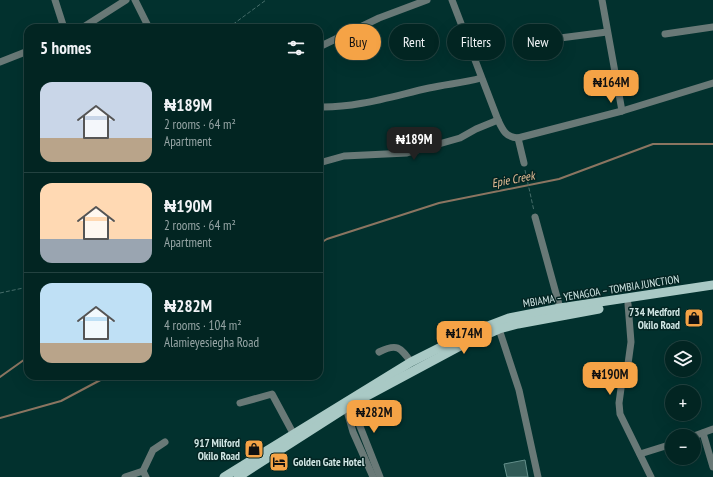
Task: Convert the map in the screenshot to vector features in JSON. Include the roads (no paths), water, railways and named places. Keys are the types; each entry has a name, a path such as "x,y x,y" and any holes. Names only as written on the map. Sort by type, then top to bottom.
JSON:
{"main road":[{"name":"MBIAMA – YENAGOA – TOMBIA JUNCTION","path":"238,477 411,362 467,334 509,318 560,308 713,285"},
{"name":"MBIAMA – YENAGOA – TOMBIA JUNCTION","path":"224,477 293,433 348,403 434,358 499,329 554,316 713,292"}],"street":[{"path":"55,0 63,24"},
{"path":"88,24 126,0"},
{"path":"134,0 146,24"},
{"path":"323,45 379,18 427,0"},
{"path":"452,0 498,120 505,133 510,138 518,138 622,111 713,83"},
{"path":"602,0 622,111"},
{"path":"665,34 713,27"},
{"path":"563,38 607,32"},
{"path":"0,62 24,53"},
{"path":"323,107 357,104 481,78"},
{"path":"323,162 344,156 407,153 460,138 476,129 498,120"},
{"path":"518,138 524,163"},
{"path":"535,217 560,308"},
{"path":"628,304 631,342 628,364 622,381 619,404 620,414 651,477"},
{"path":"499,329 519,390 538,477"},
{"path":"379,352 389,347 396,346 402,350 411,362"},
{"path":"240,403 272,394 293,433"},
{"path":"348,403 353,432 373,477"},
{"path":"348,403 380,477"},
{"path":"713,429 703,433 713,467"},
{"path":"126,477 144,474 153,450 166,442"},
{"path":"640,454 665,446"}],"waterway":[{"name":"Epie Creek","path":"323,242 439,203 559,179 653,144 713,144"},
{"name":"Epie Creek","path":"0,377 24,360"},
{"path":"0,418 61,401 100,380"}],"place":[{"name":"734 Medford Okilo Road","path":"694,318"},
{"name":"917 Milford Okilo Road","path":"254,449"},
{"name":"Golden Gate Hotel","path":"279,462"}]}
